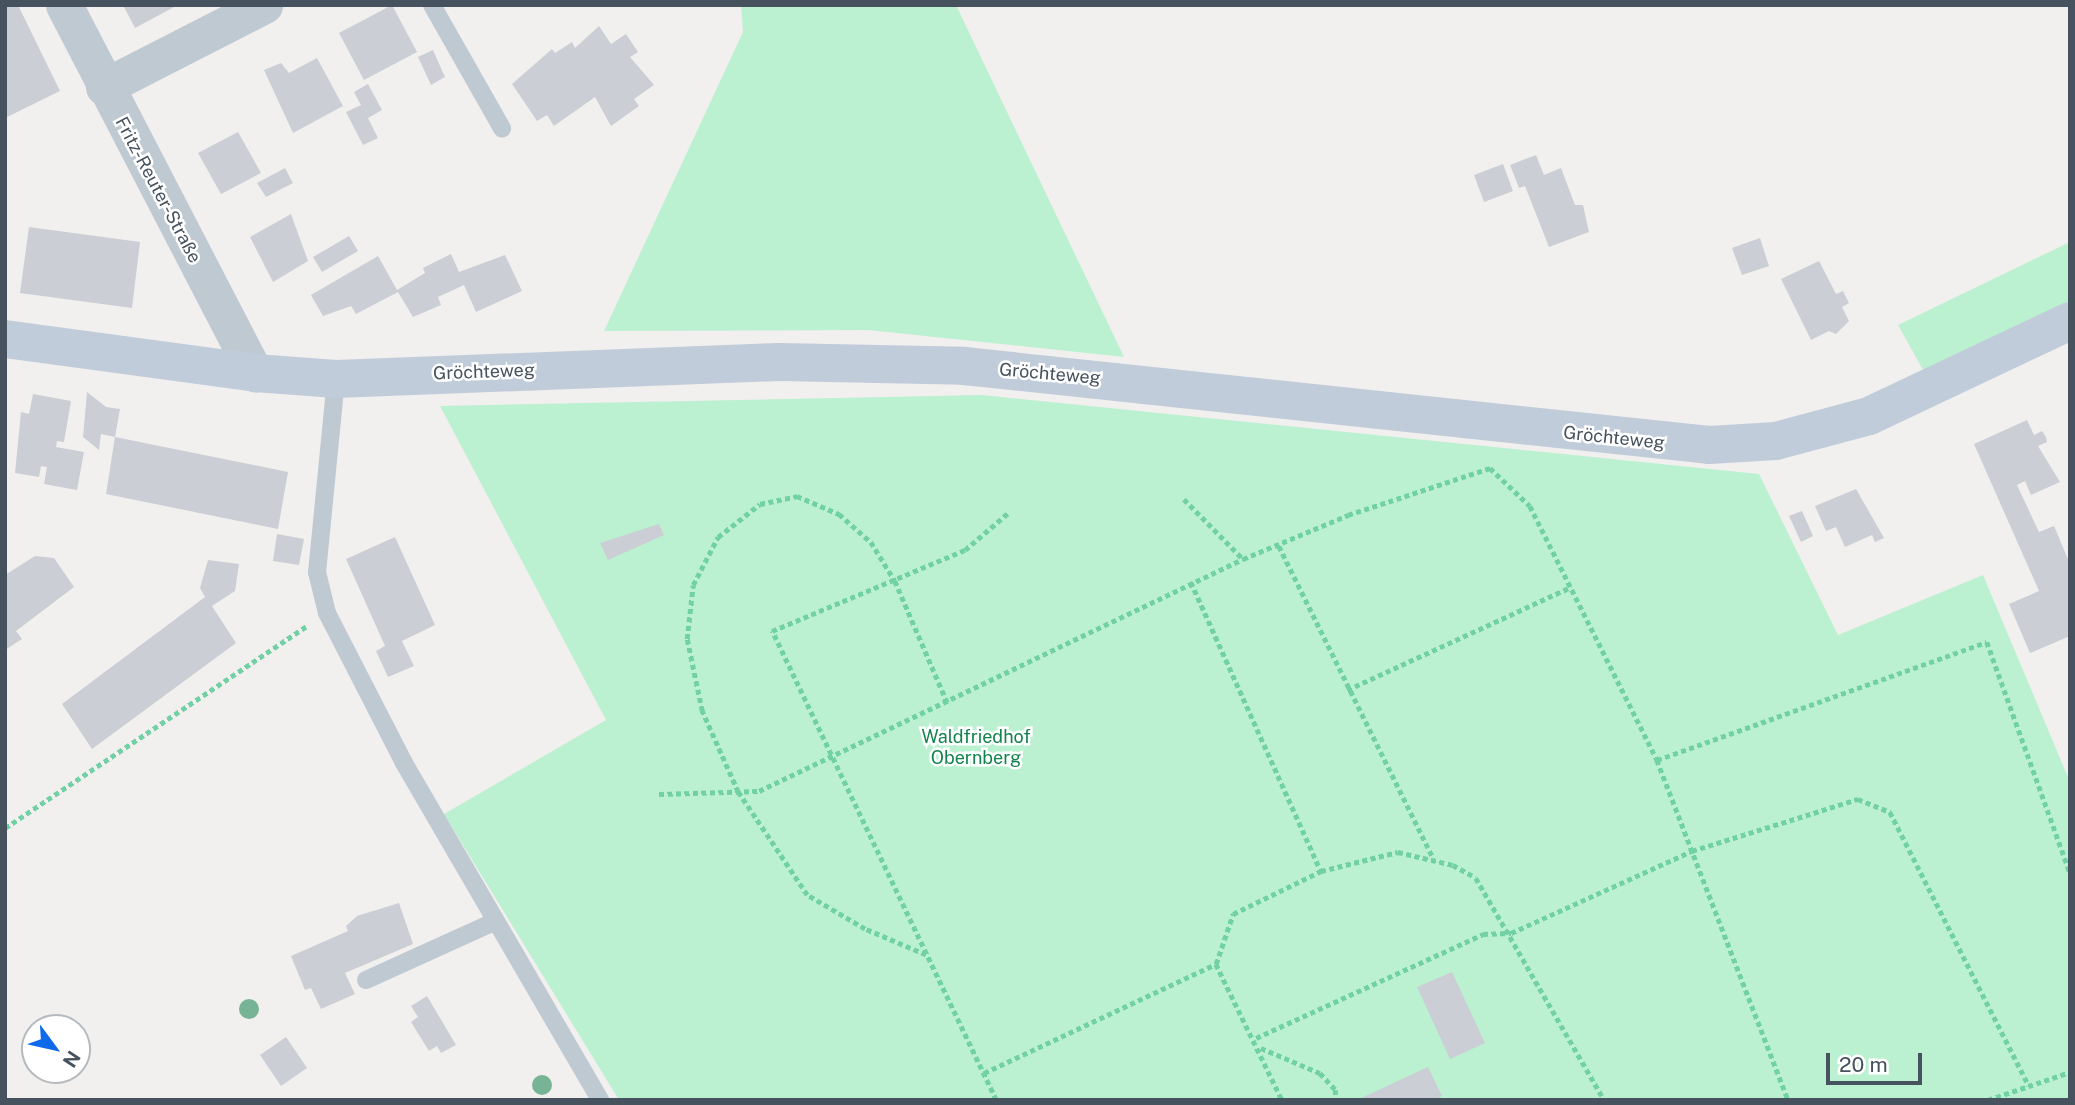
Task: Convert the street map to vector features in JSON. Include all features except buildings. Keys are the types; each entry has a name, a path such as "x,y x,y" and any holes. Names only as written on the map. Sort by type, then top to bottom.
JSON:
{"street":[{"name":"Fritz-Reuter-Straße","path":"64,5 104,87 255,373"},
{"path":"104,87 264,5"},
{"name":"Gröchteweg","path":"5,339 255,373 336,379 780,362 964,366 1709,445 1776,440 1869,416 2070,321"}],"lane":[{"path":"432,5 502,128"},
{"path":"336,379 317,572 327,613 494,922 600,1100"},
{"path":"366,980 494,922"}],"path":[{"path":"659,793 759,791 830,761 1191,582 1243,559 1348,515 1490,468 1530,506 1657,760 1788,1100"},
{"path":"926,955 865,929 807,894 738,792 702,711 687,639 693,585 718,537 760,504 797,496 847,521 871,542 895,581 948,704"},
{"path":"1184,499 1243,559"},
{"path":"996,1100 830,761 772,631 965,550 1008,513"},
{"path":"1279,546 1347,690 1435,859"},
{"path":"1191,582 1321,871"},
{"path":"1347,690 1571,587"},
{"path":"5,828 327,613"},
{"path":"1657,760 1987,642 2070,872"},
{"path":"1256,1038 1483,934 1511,933 1692,851 1858,799 1890,812 2029,1086"},
{"path":"984,1073 1216,964 1233,914 1321,871 1398,852 1435,859 1476,878 1511,933 1604,1100"},
{"path":"1216,964 1256,1038 1282,1100"},
{"path":"1260,1048 1320,1073 1336,1090 1335,1100"},
{"path":"1988,1100 2070,1072"}],"green space":[{"path":"741,5 956,5 1124,357 868,330 604,331 743,32"},
{"path":"2070,242 2070,303 1927,377 1898,325"},
{"name":"Waldfriedhof Obernberg","path":"982,395 1759,474 1838,635 1983,575 2070,782 2070,1100 619,1100 444,814 606,720 440,406"}]}
